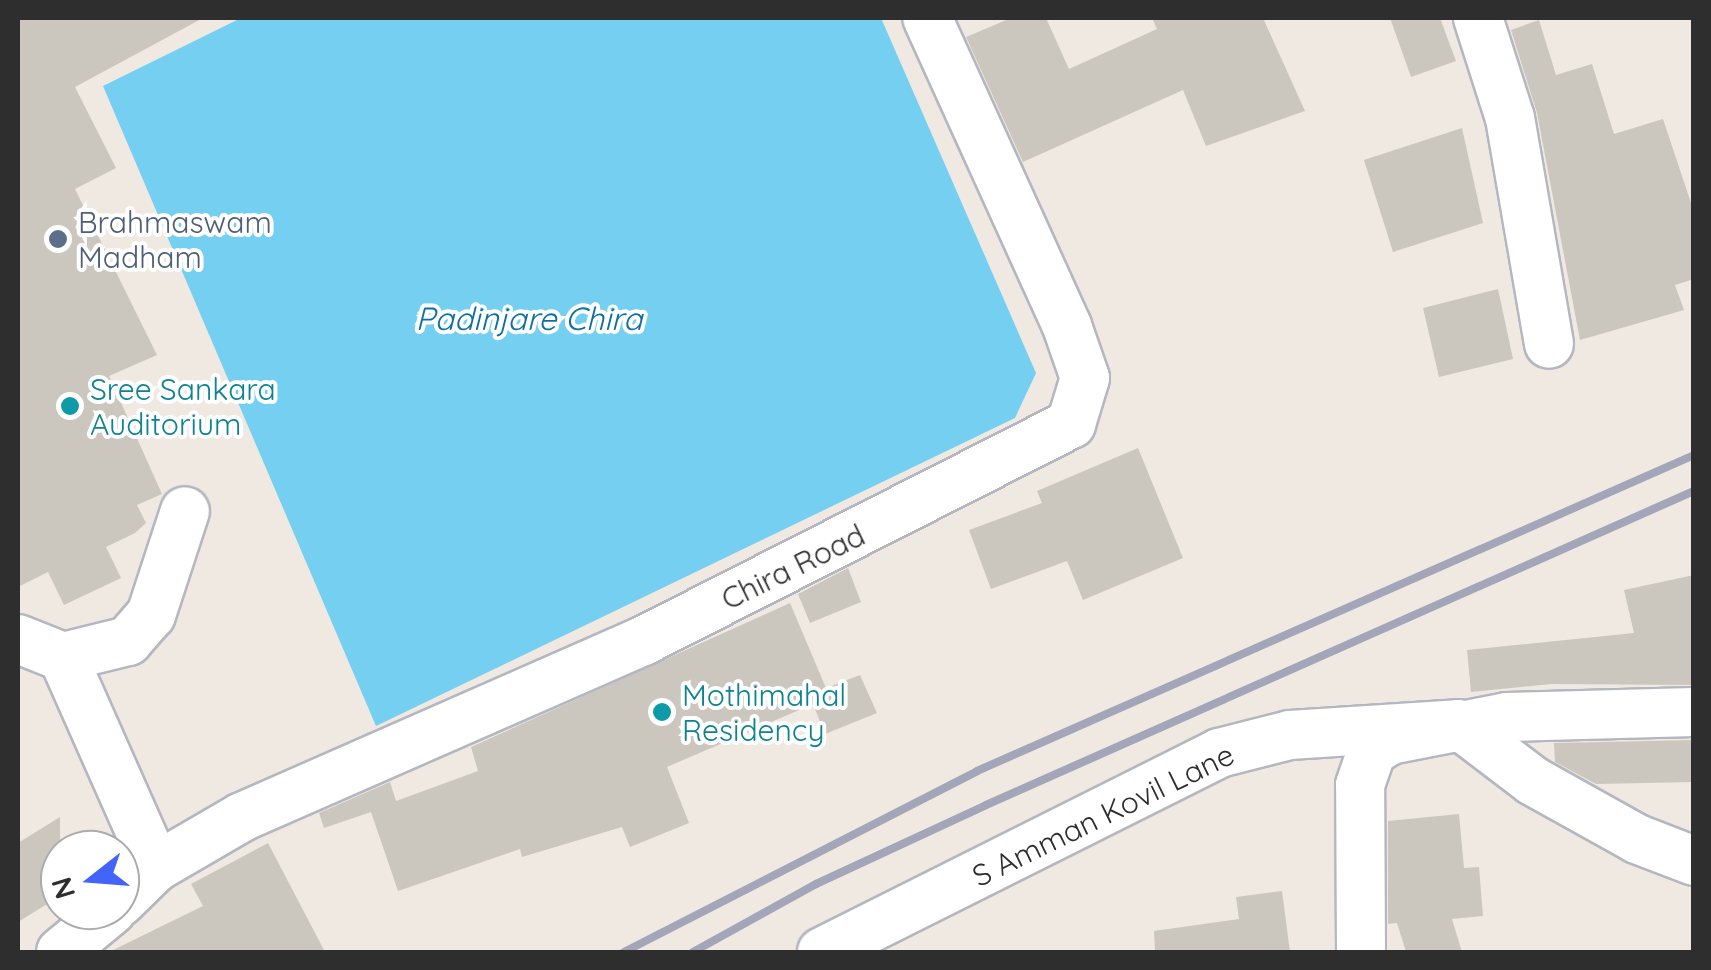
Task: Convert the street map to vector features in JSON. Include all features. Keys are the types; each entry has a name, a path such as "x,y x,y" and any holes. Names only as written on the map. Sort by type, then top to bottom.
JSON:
{"street":[{"name":"Chira Road","path":"140,883 156,867 242,817 660,632 1071,424 1085,378 1067,326 927,18"},
{"path":"1478,18 1510,118 1549,344"},
{"path":"18,639 63,657 128,640 151,615 186,511"},
{"path":"63,657 156,867"},
{"path":"1361,952 1360,784 1372,752 1390,740 1458,724 1694,712"},
{"path":"1458,724 1534,780 1637,839 1694,861"},
{"name":"S Amman Kovil Lane","path":"822,952 1219,753 1290,735 1458,724"},
{"path":"61,952 88,930"}],"water":[{"name":"Padinjare Chira","path":"241,18 881,18 1036,373 1015,418 376,726 103,86"}],"building":[{"path":"18,18 203,18 75,87 116,168 75,189 157,355 109,376 162,494 137,505 146,523 106,547 121,578 64,605 48,572 18,587"},
{"path":"1011,18 1046,18 1069,69 1157,29 1152,18 1263,18 1305,111 1206,146 1183,90 1023,162 966,37"},
{"path":"1390,18 1440,18 1456,61 1411,77"},
{"path":"1539,20 1556,75 1592,64 1614,134 1663,119 1694,212 1694,279 1675,285 1684,310 1580,340 1537,113 1511,30"},
{"path":"1462,128 1483,223 1393,252 1364,160"},
{"path":"1498,289 1513,359 1439,377 1423,308"},
{"path":"1138,448 1183,558 1083,600 1067,561 991,589 969,530 1042,503 1037,491"},
{"path":"848,568 861,602 810,623 798,594"},
{"path":"1694,575 1694,685 1551,684 1471,692 1467,650 1634,633 1624,590"},
{"path":"790,603 826,688 860,675 877,713 825,734 813,704 667,767 689,823 630,847 622,827 522,857 520,849 398,891 371,812 324,828 319,813 390,782 396,801 478,771 471,747"},
{"path":"1694,740 1694,782 1596,784 1555,762 1554,743"},
{"path":"1459,814 1464,868 1479,867 1483,916 1452,919 1462,952 1406,952 1397,923 1388,924 1388,821"},
{"path":"60,817 60,830 40,830 40,908 18,922 18,843"},
{"path":"268,843 325,952 109,952 203,906 191,884"},
{"path":"1282,891 1290,952 1155,952 1154,931 1239,919 1236,897"}],"railway":[{"path":"624,952 977,771 1694,455"},
{"path":"693,952 816,884 986,805 1694,491"}],"place":[{"name":"Brahmaswam Madham","path":"58,239"},
{"name":"Sree Sankara Auditorium","path":"70,406"},
{"name":"Mothimahal Residency","path":"662,712"}]}
